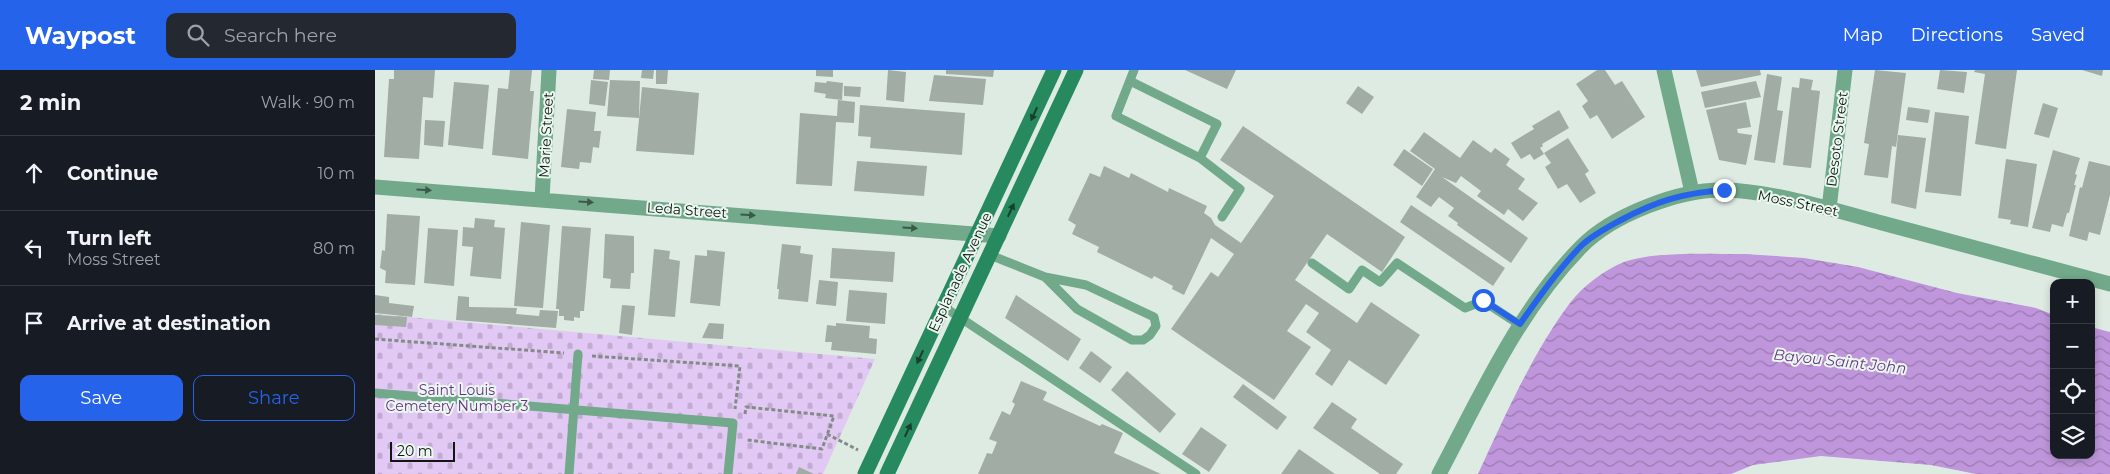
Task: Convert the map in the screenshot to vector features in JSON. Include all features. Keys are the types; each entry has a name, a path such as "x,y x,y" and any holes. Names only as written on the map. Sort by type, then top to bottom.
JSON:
{"street":[{"name":"Marie Street","path":"542,199 549,70"},
{"name":"Esplanade Avenue","path":"865,474 1054,70"},
{"name":"Esplanade Avenue","path":"887,474 1076,70"},
{"path":"1664,70 1692,192"},
{"name":"Desoto Street","path":"1829,209 1845,70"},
{"name":"Leda Street","path":"375,187 999,236"},
{"name":"Moss Street","path":"1439,474 1520,324 1552,278 1583,245 1607,227 1665,198 1692,192 1724,190 1761,194 1829,209 2110,284"}],"lane":[{"path":"1134,70 1116,116 1200,158 1240,189 1221,217"},
{"path":"1129,81 1217,124 1200,158"},
{"path":"990,255 1045,277 1086,285 1154,317 1156,326 1150,335 1143,340 1131,340 1077,309 1045,277"},
{"path":"1312,263 1349,289 1362,270 1380,282 1397,263 1465,308 1483,300 1520,324"},
{"path":"944,307 1193,473"},
{"path":"569,474 578,354"},
{"path":"375,392 733,423 729,474"}],"path":[{"path":"746,407 834,416 822,449 743,439 744,424 746,407"},
{"path":"733,423 744,424"},
{"path":"827,434 873,458"}],"green space":[{"name":"Saint Louis Cemetery Number 3","path":"375,314 875,359 823,474 375,474"}],"water":[{"name":"Bayou Saint John","path":"1683,254 1745,254 1804,258 1858,267 1957,293 2036,308 2050,313 2050,459 2095,459 2095,328 2110,332 2110,474 1976,474 1931,465 1821,456 1753,465 1731,474 1478,474 1531,364 1556,322 1575,297 1602,274 1616,265 1637,258"}],"building":[{"path":"394,70 435,70 433,98 423,97 419,159 384,157 389,79 394,79"},
{"path":"510,70 532,70 530,91 534,91 528,159 492,155 498,88 508,89"},
{"path":"594,70 610,70 609,80 593,79"},
{"path":"642,70 654,70 653,79 641,78"},
{"path":"656,70 668,70 667,84 656,84"},
{"path":"816,70 833,70 833,77 816,76"},
{"path":"888,70 906,72 904,102 886,100"},
{"path":"946,70 994,70 993,77 946,74"},
{"path":"1185,70 1236,70 1227,89"},
{"path":"1597,70 1605,70 1615,85 1622,81 1645,117 1612,139 1597,115 1590,119 1582,106 1588,101 1576,84"},
{"path":"1696,70 1760,70 1761,75 1701,87"},
{"path":"1875,70 1906,73 1896,147 1892,146 1888,178 1864,175 1869,144 1864,143"},
{"path":"1940,70 1967,72 1964,93 1937,89"},
{"path":"1975,70 2017,70 2006,149 1975,144 1985,74 1974,72"},
{"path":"2082,70 2103,70 2102,76"},
{"path":"1767,74 1782,77 1777,110 1783,111 1775,163 1754,160"},
{"path":"934,75 986,79 983,105 929,101"},
{"path":"1800,78 1813,80 1811,90 1820,91 1811,168 1783,165 1792,87 1799,88"},
{"path":"591,80 608,82 605,106 589,104"},
{"path":"610,80 640,81 639,118 607,116"},
{"path":"827,81 843,83 842,100 825,98 826,94 814,92 815,82 826,83"},
{"path":"1756,81 1761,97 1705,108 1701,92"},
{"path":"454,82 489,85 483,149 448,145"},
{"path":"844,86 861,87 860,97 844,96"},
{"path":"1358,86 1374,97 1362,114 1346,103"},
{"path":"642,87 699,93 694,155 636,151"},
{"path":"838,100 855,102 854,123 836,122 832,186 796,184 800,113 837,116"},
{"path":"1746,102 1751,127 1737,129 1738,133 1752,135 1746,165 1719,160 1706,110"},
{"path":"2043,103 2058,108 2049,138 2034,134"},
{"path":"860,105 965,113 962,155 870,148 871,137 858,136"},
{"path":"1908,107 1930,110 1928,123 1906,120"},
{"path":"567,109 596,112 594,131 601,131 599,148 593,147 591,163 580,162 579,169 561,167"},
{"path":"1559,110 1569,128 1542,144 1543,146 1540,148 1544,154 1534,160 1530,154 1521,159 1511,143 1534,129 1532,126"},
{"path":"1935,112 1969,116 1961,196 1925,192"},
{"path":"425,120 445,121 443,147 424,145"},
{"path":"1243,126 1405,237 1382,272 1327,234 1295,280 1357,323 1371,302 1420,335 1386,385 1349,360 1332,386 1315,374 1331,350 1306,332 1319,313 1306,304 1287,331 1311,347 1274,400 1171,329 1211,272 1218,277 1234,254 1211,238 1184,295 1172,289 1173,286 1154,276 1152,279 1097,252 1099,247 1072,234 1076,225 1068,220 1090,173 1100,177 1104,166 1129,178 1131,173 1168,192 1169,188 1207,206 1204,213 1211,218 1215,225 1241,243 1274,196 1220,160"},
{"path":"1424,132 1460,158 1473,140 1491,153 1495,148 1510,159 1506,165 1525,179 1518,189 1538,203 1523,221 1508,209 1504,215 1477,196 1481,191 1461,176 1456,183 1442,177 1528,238 1511,263 1457,225 1458,223 1448,216 1454,208 1439,197 1431,207 1416,197 1435,169 1410,151"},
{"path":"1898,135 1926,138 1916,209 1891,203"},
{"path":"1568,138 1589,171 1585,174 1596,193 1580,203 1567,184 1558,189 1545,167 1551,163 1544,153"},
{"path":"1404,149 1433,169 1422,186 1393,165"},
{"path":"2053,150 2080,158 2075,174 2077,175 2074,185 2076,185 2069,213 2067,213 2063,227 2052,224 2050,232 2032,228"},
{"path":"2006,159 2037,164 2028,227 2010,224 2011,220 1998,218"},
{"path":"857,161 927,166 924,196 854,191"},
{"path":"2089,161 2110,166 2110,195 2100,235 2089,232 2087,241 2069,236 2080,187 2082,188"},
{"path":"1411,205 1505,268 1493,286 1400,222"},
{"path":"387,214 420,216 415,285 385,283 386,271 380,268 382,250 385,251"},
{"path":"475,218 495,220 494,227 505,228 501,279 470,276 473,247 462,246 463,227 474,228"},
{"path":"521,222 550,225 543,308 514,306"},
{"path":"562,226 591,228 584,311 580,311 580,318 574,317 574,321 564,320 564,316 559,316 559,309 556,309"},
{"path":"428,228 458,230 454,286 424,283"},
{"path":"605,234 634,236 634,273 631,273 630,289 610,288 611,279 603,278"},
{"path":"782,244 801,246 800,253 813,255 808,302 778,299 779,289 777,289"},
{"path":"832,248 895,252 893,282 830,278"},
{"path":"654,249 670,251 669,259 680,261 675,317 648,315"},
{"path":"707,250 725,252 720,306 690,303 695,255 707,256"},
{"path":"819,280 838,282 836,306 816,304"},
{"path":"849,290 887,293 885,324 846,321"},
{"path":"375,295 389,297 389,303 414,306 412,317 375,313"},
{"path":"1016,295 1081,339 1068,361 1005,318"},
{"path":"458,296 469,297 469,307 517,308 516,314 539,316 540,310 558,311 556,328 456,320"},
{"path":"622,305 635,306 632,335 619,333"},
{"path":"375,315 407,317 406,327 375,325"},
{"path":"709,323 724,324 723,339 702,338"},
{"path":"836,323 870,326 869,338 877,339 876,354 831,350 832,342 825,342 827,325 836,326"},
{"path":"1091,351 1112,367 1100,383 1079,368"},
{"path":"1127,371 1176,414 1160,433 1111,390"},
{"path":"1021,381 1047,392 1043,400 1100,426 1102,424 1123,433 1114,453 1161,474 978,474 987,453 992,454 997,442 989,439 1002,411 1010,415 1015,404 1012,402"},
{"path":"1243,384 1287,417 1277,430 1233,397"},
{"path":"1332,402 1357,419 1351,428 1403,464 1396,474 1380,474 1313,428"},
{"path":"1201,427 1227,445 1209,472 1182,454"},
{"path":"1299,449 1335,474 1281,474"},
{"path":"799,467 814,474 796,474"}],"route":[{"path":"1483,300 1520,324 1552,278 1583,245 1607,227 1665,198 1692,192 1724,190"}]}
